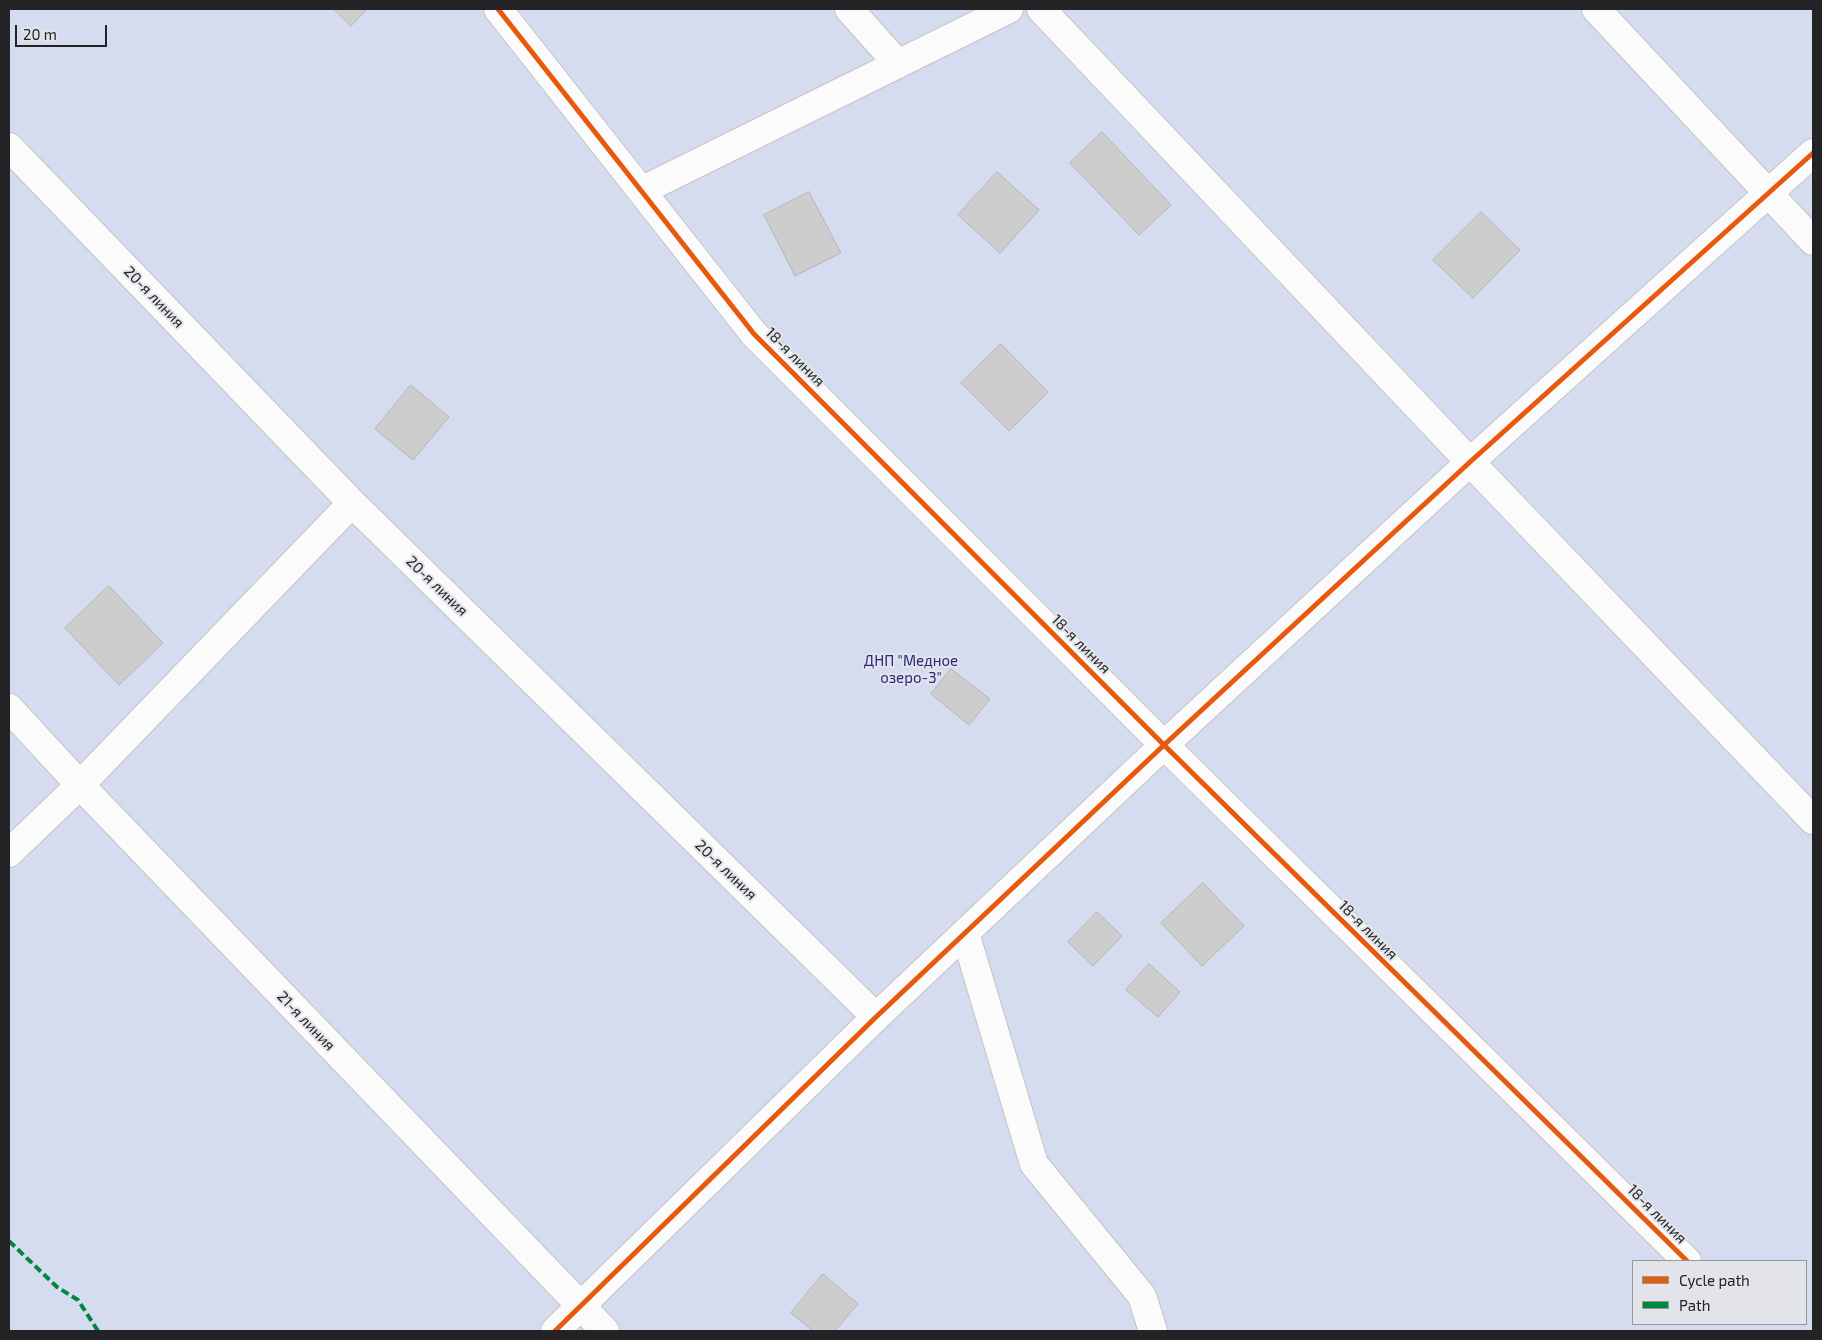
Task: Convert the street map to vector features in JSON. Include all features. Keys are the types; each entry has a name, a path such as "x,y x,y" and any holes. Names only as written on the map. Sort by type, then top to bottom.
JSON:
{"street":[{"name":"18-я линия","path":"498,9 754,334 1164,745 1686,1260"},
{"path":"849,9 898,64"},
{"path":"642,191 1009,9"},
{"path":"1042,9 1470,462 1813,820"},
{"path":"1596,9 1813,241"},
{"name":"20-я линия","path":"9,146 352,503 876,1017"},
{"path":"555,1331 876,1017 1164,745 1470,462 1769,195 1813,153"},
{"path":"9,853 80,785 352,503"},
{"name":"21-я линия","path":"9,708 80,785 605,1331"},
{"path":"965,933 1034,1164 1142,1296 1153,1331"}],"green space":[{"name":"ДНП \"Медное озеро-3\"","path":"9,9 1813,9 1813,1331 9,1331"}],"building":[{"path":"334,9 367,9 351,26"},
{"path":"1102,132 1171,205 1139,235 1070,163"},
{"path":"997,172 1039,210 1000,253 958,215"},
{"path":"809,192 841,253 795,276 764,215"},
{"path":"1481,212 1520,250 1473,298 1433,260"},
{"path":"1001,344 1048,392 1009,431 961,383"},
{"path":"411,385 449,417 413,460 375,429"},
{"path":"109,586 163,643 119,685 65,628"},
{"path":"951,669 990,699 969,725 931,694"},
{"path":"1203,883 1244,926 1202,966 1161,923"},
{"path":"1097,912 1122,936 1093,966 1068,942"},
{"path":"1149,964 1180,992 1158,1017 1126,990"},
{"path":"823,1274 858,1304 835,1331 813,1331 791,1313"}],"marked path":[{"path":"9,1241 57,1287 78,1300 98,1331"}],"cycle path":[{"path":"498,9 754,334 1164,745 1686,1260"},
{"path":"555,1331 876,1017 1164,745 1470,462 1813,153"}]}
